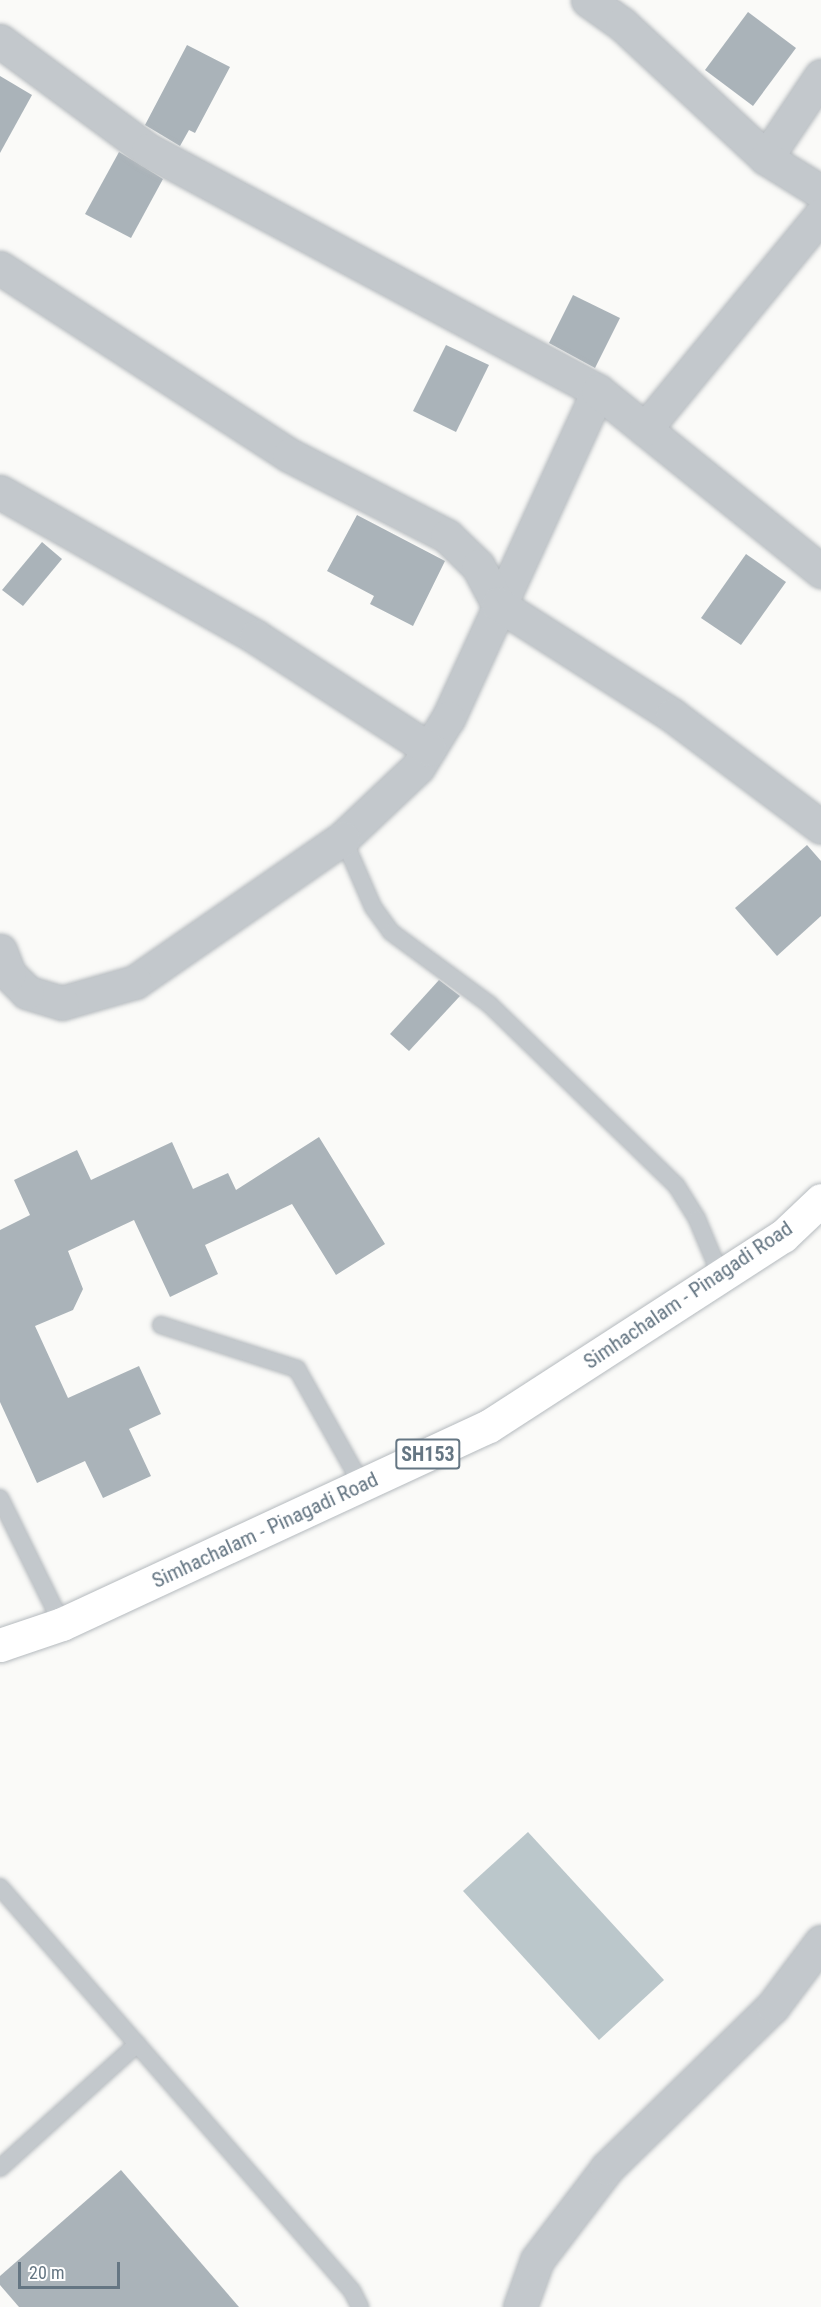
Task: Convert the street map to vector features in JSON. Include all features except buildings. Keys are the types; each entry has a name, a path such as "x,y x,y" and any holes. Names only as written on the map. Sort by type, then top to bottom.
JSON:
{"main road":[{"name":"Simhachalam - Pinagadi Road","path":"0,1645 62,1624 489,1426 783,1236 821,1200"}],"street":[{"path":"588,0 622,24 766,158 821,192"},
{"path":"0,41 148,150 598,391 821,571"},
{"path":"766,158 821,76"},
{"path":"645,429 821,215"},
{"path":"0,268 289,454 447,536 478,566 498,604 672,715 821,827"},
{"path":"0,951 9,974 27,992 62,1004 135,982 343,838 418,767 429,749 598,391"},
{"path":"0,492 256,637 429,749"},
{"path":"520,2307 537,2260 607,2168 773,2006 821,1942"}],"lane":[{"path":"343,838 373,908 391,932 489,1005 676,1185 698,1219 721,1276"},
{"path":"161,1325 297,1369 362,1485"},
{"path":"0,1498 62,1624"},
{"path":"0,1887 352,2291 360,2307"},
{"path":"0,2168 137,2044"}],"shaded area":[{"path":"528,1832 664,1980 599,2040 463,1891"}]}
